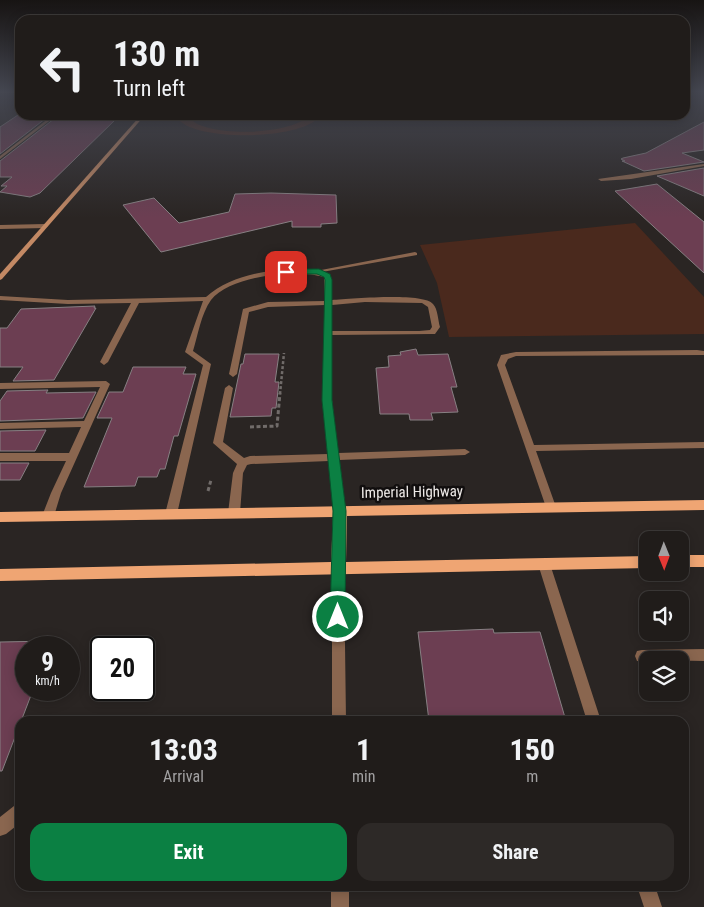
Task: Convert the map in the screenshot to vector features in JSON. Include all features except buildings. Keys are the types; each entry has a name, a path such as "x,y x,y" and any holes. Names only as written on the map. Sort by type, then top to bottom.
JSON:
{"main road":[{"path":"0,278 126,133"},
{"name":"Imperial Highway","path":"0,517 704,505"},
{"path":"338,568 340,511"},
{"path":"689,561 704,561"},
{"path":"0,575 639,562"}],"street":[{"path":"0,158 32,133"},
{"path":"601,179 631,177 704,165"},
{"path":"0,227 45,226"},
{"path":"171,514 207,364 188,352 208,299 218,288 274,273 319,271 415,254"},
{"path":"319,271 327,276 328,280 327,400 340,511"},
{"path":"0,298 68,302 208,299"},
{"path":"104,362 136,301"},
{"path":"232,374 246,311 259,304 307,304 328,301 424,301 431,306 436,327 432,332 419,333 328,333"},
{"path":"551,507 501,366 504,357 516,354 704,353"},
{"path":"0,386 106,384 72,457 48,516"},
{"path":"229,388 218,443 243,462"},
{"path":"0,426 87,424"},
{"path":"530,448 704,445"},
{"path":"234,513 238,473 243,462 250,460 465,452"},
{"path":"0,457 72,457"},
{"path":"544,564 592,716"},
{"path":"338,568 339,716"},
{"path":"689,655 704,655"},
{"path":"0,828 15,816"},
{"path":"340,891 340,907"},
{"path":"648,891 653,907"}],"path":[{"path":"250,427 277,426 284,353"},
{"path":"208,491 210,480"}],"shaded area":[{"path":"216,133 270,133 252,135"},
{"path":"635,223 704,297 704,334 449,337 437,283 420,245"}],"route":[{"path":"286,272 319,271 327,276 328,280 327,400 340,511 338,617"}]}
